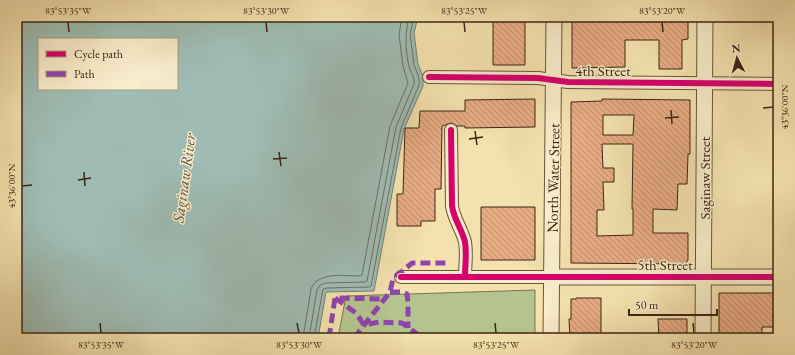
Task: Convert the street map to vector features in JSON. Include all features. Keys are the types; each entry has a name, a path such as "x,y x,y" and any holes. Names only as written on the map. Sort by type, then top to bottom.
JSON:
{"street":[{"name":"North Water Street","path":"551,338 554,17"},
{"name":"Saginaw Street","path":"703,338 705,17"},
{"name":"4th Street","path":"429,77 538,78 568,82 778,84"},
{"path":"451,130 452,206 454,216 465,244 465,277"},
{"path":"401,277 552,277"},
{"name":"5th Street","path":"552,277 778,277"}],"green space":[{"path":"535,290 535,338 338,338 346,296"}],"water":[{"name":"Saginaw River","path":"17,17 418,17 414,33 418,64 423,77 423,86 404,129 374,291 326,292 318,338 17,338"}],"building":[{"path":"493,17 525,17 525,65 493,65"},
{"path":"572,17 688,17 688,39 682,40 682,69 659,69 659,40 625,40 625,67 572,68"},
{"path":"535,99 535,127 465,128 465,126 457,126 451,123 442,126 441,189 435,189 435,221 421,221 421,226 397,226 397,194 403,194 405,128 419,128 420,111 465,111 465,100"},
{"path":"602,99 690,100 690,154 688,154 687,184 678,184 677,210 653,209 653,233 688,233 688,260 685,264 571,263 571,102 602,101","holes":["603,115 634,115 633,135 603,135","602,144 633,144 633,235 597,236 597,210 604,210 603,182 614,182 614,168 603,168"]},
{"path":"481,207 535,207 535,260 481,260"},
{"path":"719,293 774,293 774,327 762,327 762,338 719,338"},
{"path":"601,298 601,338 570,338 569,319 571,319 571,299"},
{"path":"658,319 687,319 687,338 659,338"}],"marked path":[{"path":"354,338 390,292 393,279 412,263 450,263"},
{"path":"390,292 402,292 407,294 408,328"},
{"path":"335,298 356,313 364,325 379,322 402,323 420,336"},
{"path":"329,338 335,298 385,299"}],"cycle path":[{"path":"429,77 538,78 568,82 778,84"},
{"path":"451,130 452,206 454,216 465,242 465,277"},
{"path":"401,277 778,277"}]}
